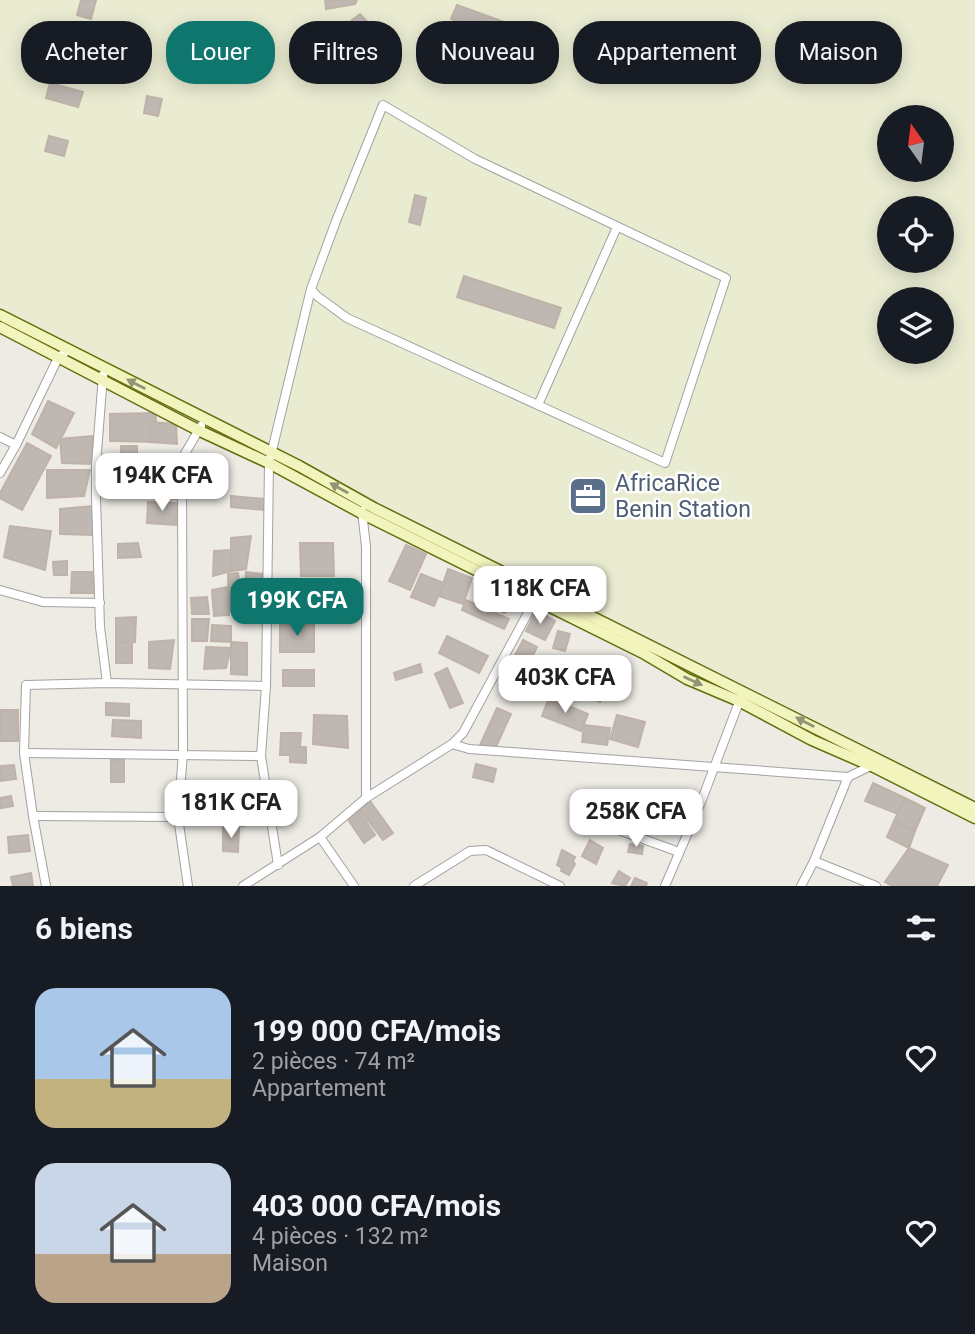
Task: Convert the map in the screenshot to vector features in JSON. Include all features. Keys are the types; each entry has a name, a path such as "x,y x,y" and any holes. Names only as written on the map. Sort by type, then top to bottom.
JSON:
{"main road":[{"path":"0,315 205,420 535,601 643,653 687,679 741,696"},
{"path":"0,327 198,429 270,458"},
{"path":"364,508 541,590 741,696 812,740 876,762 975,808"},
{"path":"876,762 975,818"}],"street":[{"path":"278,865 261,756 266,685 270,458 311,289 383,105 475,159 726,278 664,463 347,318 311,289"},
{"path":"538,405 617,227"},
{"path":"0,473 58,358 69,349"},
{"path":"106,369 101,380 96,465 100,603 107,683"},
{"path":"188,886 178,817 183,753 183,457 205,420"},
{"path":"0,437 16,445"},
{"path":"364,508 366,798"},
{"path":"0,590 43,602 100,603"},
{"path":"243,886 320,837 366,798 452,744 463,733 541,590"},
{"path":"46,886 24,753 26,685 266,685"},
{"path":"666,886 741,696"},
{"path":"452,744 469,748 848,777 876,762"},
{"path":"24,753 261,756"},
{"path":"801,886 848,777"},
{"path":"33,816 178,817"},
{"path":"599,823 679,852"},
{"path":"320,837 354,886"},
{"path":"414,886 470,851 486,850 560,886"},
{"path":"814,861 876,886"}],"green space":[{"path":"0,0 975,0 975,804 738,693 0,313"}],"building":[{"path":"81,0 96,0 91,19 77,15"},
{"path":"325,0 357,0 355,4 326,9"},
{"path":"457,5 501,21 457,21 451,19"},
{"path":"360,14 366,21 351,21"},
{"path":"50,84 83,92 78,107 46,98"},
{"path":"147,96 162,99 158,116 144,113"},
{"path":"49,136 68,141 64,156 45,151"},
{"path":"415,195 426,198 420,225 409,222"},
{"path":"464,276 561,308 554,328 457,297"},
{"path":"48,401 74,413 56,448 32,434"},
{"path":"155,413 159,442 110,441 110,414"},
{"path":"150,422 176,424 177,444 150,442"},
{"path":"92,436 92,464 62,463 60,439"},
{"path":"27,443 51,456 22,510 0,498 0,493"},
{"path":"121,446 137,446 137,488 120,487"},
{"path":"168,463 165,486 144,487 147,464"},
{"path":"47,470 90,470 84,496 47,498"},
{"path":"111,471 130,471 131,484 111,485"},
{"path":"178,476 179,499 151,498 151,477"},
{"path":"231,496 265,499 264,510 231,507"},
{"path":"148,502 177,503 176,525 147,523"},
{"path":"93,506 94,535 60,534 60,509"},
{"path":"10,526 51,531 45,570 4,557"},
{"path":"251,536 246,569 231,571 231,538"},
{"path":"138,543 141,557 118,558 118,544"},
{"path":"300,543 333,543 334,576 301,576"},
{"path":"406,545 426,554 410,590 389,581"},
{"path":"231,550 231,571 213,576 214,551"},
{"path":"67,561 67,575 54,575 53,562"},
{"path":"448,569 472,578 463,604 439,596"},
{"path":"72,572 92,572 95,593 71,593"},
{"path":"246,572 262,574 262,589 245,589"},
{"path":"238,573 243,608 229,611 228,574"},
{"path":"421,574 444,583 434,606 411,597"},
{"path":"272,584 309,588 307,608 270,604"},
{"path":"314,586 347,589 345,616 313,614"},
{"path":"228,587 229,615 214,616 212,590"},
{"path":"492,595 516,607 504,613 487,605"},
{"path":"207,597 209,614 192,614 191,598"},
{"path":"466,600 509,619 504,629 462,610"},
{"path":"536,611 555,621 545,640 526,631"},
{"path":"136,617 135,642 116,643 116,618"},
{"path":"192,619 209,619 207,641 192,641"},
{"path":"280,624 314,624 314,652 280,652"},
{"path":"212,625 231,626 231,642 211,641"},
{"path":"558,631 570,634 565,651 553,648"},
{"path":"447,636 488,656 479,673 439,653"},
{"path":"174,640 170,669 149,668 149,642"},
{"path":"523,640 537,647 528,665 514,657"},
{"path":"132,642 132,663 116,663 116,643"},
{"path":"231,642 247,643 247,675 231,674"},
{"path":"206,647 231,648 226,668 204,669"},
{"path":"420,664 422,672 396,680 394,673"},
{"path":"601,666 614,671 600,702 590,698"},
{"path":"447,668 463,703 450,708 435,674"},
{"path":"283,670 314,670 314,686 283,686"},
{"path":"549,698 588,714 581,731 542,716"},
{"path":"106,703 129,704 129,716 106,715"},
{"path":"497,708 511,714 496,747 480,745"},
{"path":"0,710 18,710 18,741 0,741"},
{"path":"314,715 347,716 348,748 313,744"},
{"path":"617,715 645,722 638,747 610,739"},
{"path":"113,720 141,721 141,738 112,736"},
{"path":"584,725 610,728 607,745 582,742"},
{"path":"281,733 301,733 300,747 306,747 306,763 290,762 290,755 280,755"},
{"path":"111,760 124,760 124,782 111,782"},
{"path":"476,764 496,769 493,782 473,777"},
{"path":"14,765 16,779 0,781 0,766"},
{"path":"873,783 905,798 898,814 865,801"},
{"path":"11,796 13,806 1,808 0,798"},
{"path":"905,798 925,808 915,831 894,821"},
{"path":"370,801 393,833 383,840 359,809"},
{"path":"358,810 375,835 364,843 347,818"},
{"path":"224,813 244,814 244,826 223,825"},
{"path":"894,821 915,831 909,848 887,837"},
{"path":"223,828 239,828 238,852 223,851"},
{"path":"28,835 30,851 9,853 8,837"},
{"path":"590,840 603,848 596,864 582,856"},
{"path":"630,844 643,846 642,854 628,852"},
{"path":"909,848 948,865 937,886 893,886 885,882"},
{"path":"562,850 575,857 575,864 569,875 557,865"},
{"path":"619,871 630,878 625,886 612,883"},
{"path":"31,873 33,886 13,886 11,877"},
{"path":"635,878 647,883 646,886 631,886"}],"place":[{"name":"AfricaRice Benin Station","path":"588,496"}]}
